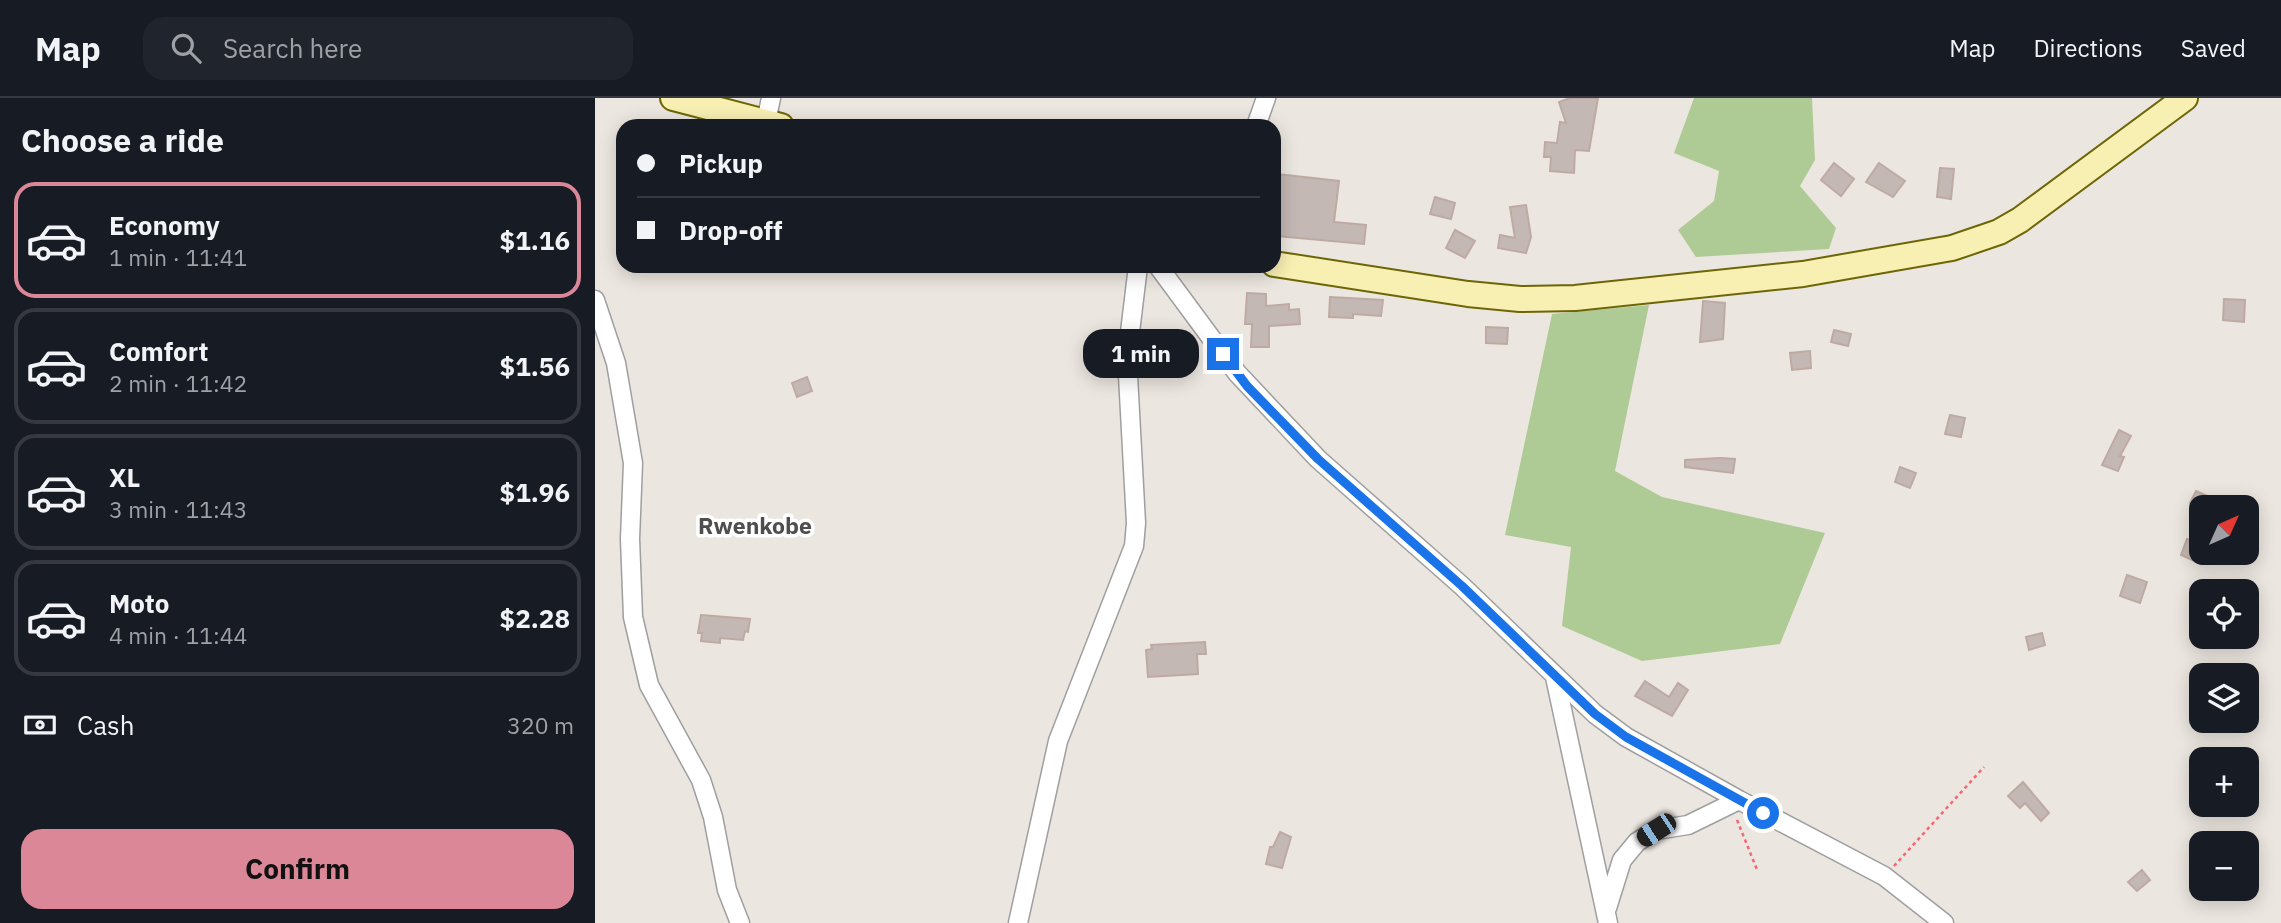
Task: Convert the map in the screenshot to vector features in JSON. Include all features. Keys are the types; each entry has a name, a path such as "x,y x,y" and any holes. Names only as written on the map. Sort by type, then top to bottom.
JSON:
{"street":[{"path":"673,98 773,115"},
{"path":"1258,119 1266,98"},
{"path":"1281,265 1423,289 1520,299 1576,298 1803,274 1952,248 1999,232 2020,220 2185,98"},
{"path":"1018,923 1058,741 1134,546 1136,514 1127,357 1137,273"},
{"path":"1163,273 1237,373 1318,459 1462,586 1555,677 1611,727 1735,802 1884,876 1944,923"},
{"path":"595,300 616,363 633,463 630,540 636,628 649,685 701,780 713,817 727,890 740,923"},
{"path":"1555,677 1607,917"},
{"path":"1607,917 1622,860 1637,842 1656,830 1666,826 1688,825 1735,802"}],"path":[{"path":"1884,876 1984,767"},
{"path":"1735,802 1758,872"}],"green space":[{"path":"1694,98 1812,98 1815,160 1800,186 1836,228 1829,249 1696,257 1678,230 1714,201 1719,171 1674,153"},
{"path":"1649,305 1615,471 1662,497 1825,533 1780,644 1642,661 1562,626 1571,547 1505,535 1552,314"}],"building":[{"path":"1570,98 1598,98 1589,151 1575,150 1574,173 1550,171 1551,157 1544,157 1545,142 1557,143 1560,122 1566,123 1559,102"},
{"path":"1834,163 1854,179 1841,196 1821,180"},
{"path":"1879,163 1905,181 1893,197 1866,182"},
{"path":"1940,168 1954,169 1951,199 1937,197"},
{"path":"1281,174 1339,181 1334,222 1366,225 1364,244 1281,236"},
{"path":"1435,197 1455,203 1451,219 1430,214"},
{"path":"1526,205 1531,237 1526,253 1498,248 1500,235 1515,238 1510,207"},
{"path":"1455,230 1475,241 1465,258 1446,248"},
{"path":"1247,293 1266,294 1266,306 1289,304 1289,310 1299,309 1300,324 1269,326 1269,347 1251,347 1252,324 1245,324"},
{"path":"1330,297 1383,300 1381,316 1353,314 1353,318 1329,317"},
{"path":"2224,299 2245,300 2244,322 2223,320"},
{"path":"1703,301 1725,303 1723,339 1700,342"},
{"path":"1486,327 1508,328 1507,344 1486,343"},
{"path":"1834,330 1851,334 1848,346 1831,342"},
{"path":"1810,351 1811,368 1792,370 1790,353"},
{"path":"807,377 812,391 797,397 792,383"},
{"path":"1950,415 1965,418 1961,437 1945,434"},
{"path":"2119,430 2131,436 2120,456 2124,457 2118,471 2102,465"},
{"path":"1735,459 1733,473 1685,467 1685,460"},
{"path":"1900,467 1916,473 1910,488 1895,482"},
{"path":"2187,539 2189,540 2189,559 2181,555"},
{"path":"2127,575 2147,582 2140,603 2120,596"},
{"path":"701,615 750,619 748,632 745,631 743,640 720,638 720,643 701,641 702,633 698,633"},
{"path":"2042,633 2045,645 2029,650 2026,637"},
{"path":"1205,642 1206,654 1197,654 1198,674 1148,677 1146,650 1152,649 1151,645"},
{"path":"1645,681 1669,697 1678,683 1688,690 1672,716 1635,696"},
{"path":"2023,782 2049,813 2041,821 2025,803 2020,808 2008,796"},
{"path":"1280,832 1291,837 1282,868 1266,864 1270,847 1273,847"},
{"path":"2142,870 2150,880 2137,891 2128,882"}],"district":[{"name":"Rwenkobe","path":"755,525"}],"route":[{"path":"1223,354 1247,386 1318,459 1462,586 1595,714 1626,737 1763,813"}]}
